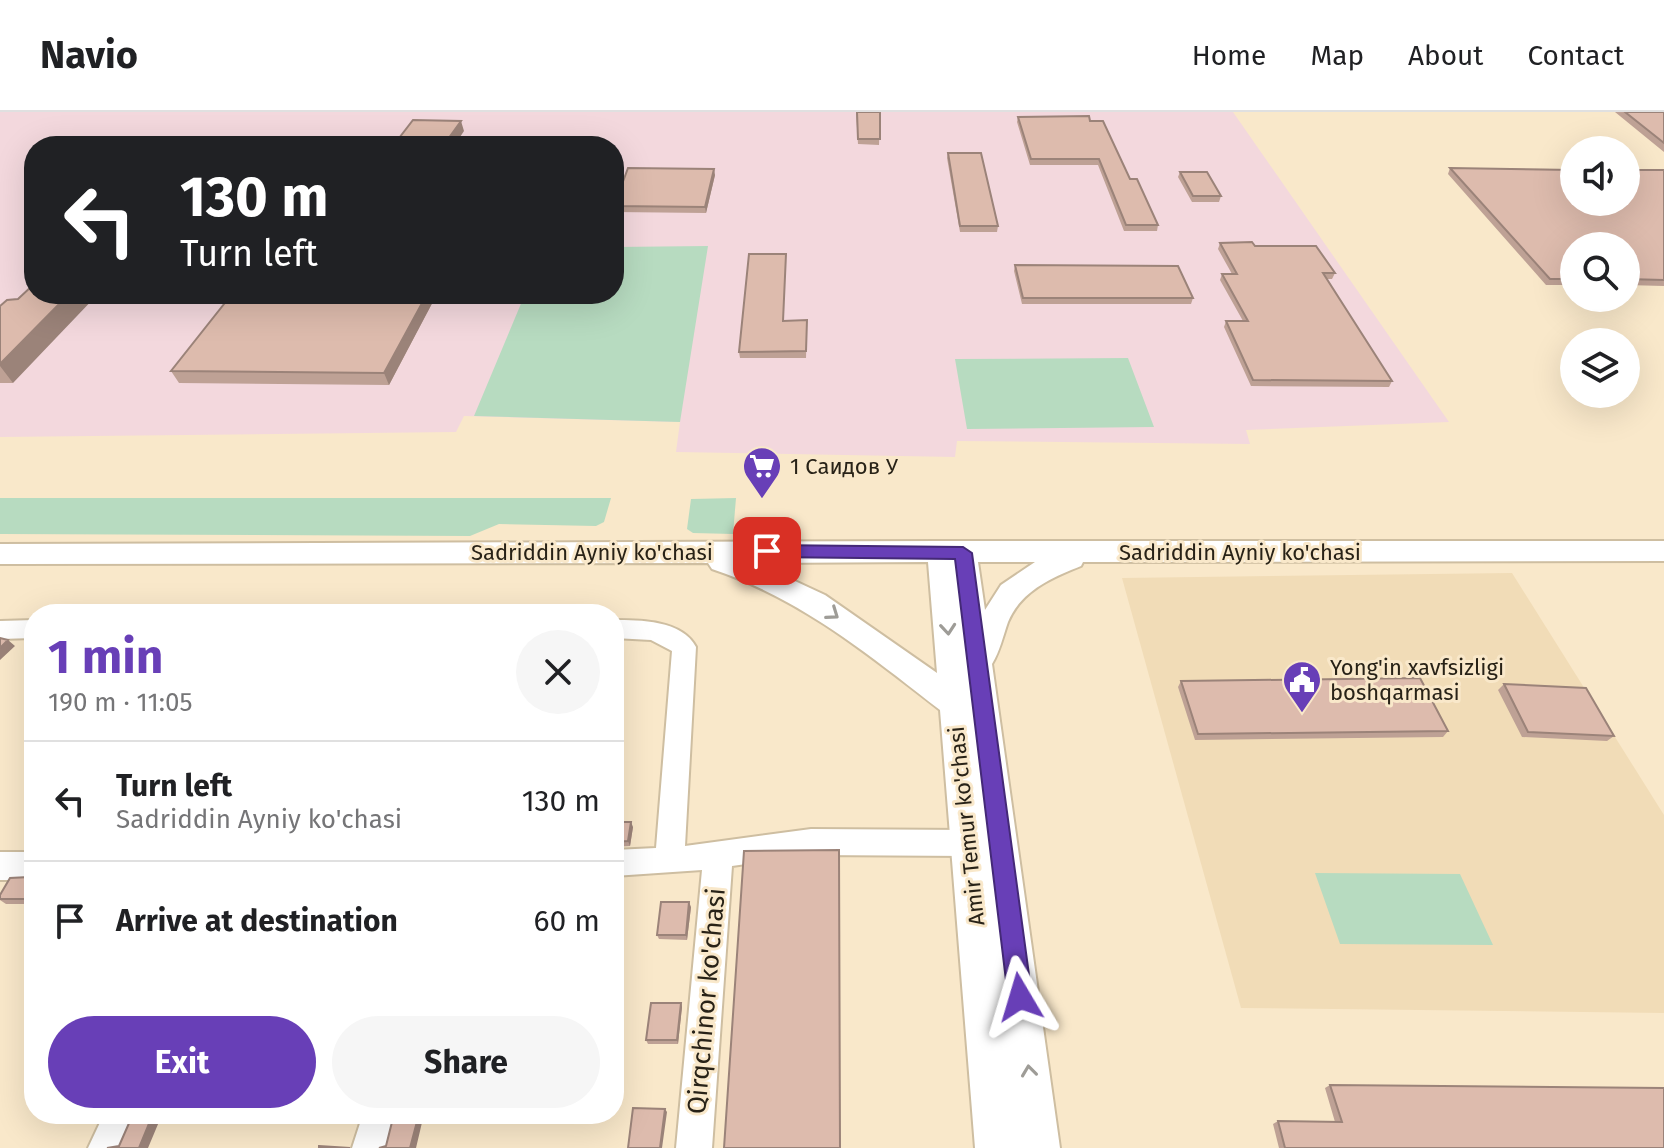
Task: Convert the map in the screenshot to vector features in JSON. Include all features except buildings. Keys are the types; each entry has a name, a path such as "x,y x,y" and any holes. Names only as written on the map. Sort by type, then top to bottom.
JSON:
{"street":[{"name":"Sadriddin Ayniy ko'chasi","path":"0,554 1664,551"},
{"path":"685,552 760,572 826,608 954,703"},
{"name":"Amir Temur ko'chasi","path":"952,552 979,664 1038,1148"},
{"name":"Amir Temur ko'chasi","path":"952,552 954,703 997,1148"},
{"path":"979,664 992,622 1003,600 1017,584 1040,570 1091,552"},
{"path":"0,630 24,629"},
{"path":"624,629 650,629 670,635 684,647 670,861"},
{"name":"Qirqchinor ko'chasi","path":"624,863 670,861 811,842 968,843"},
{"name":"Qirqchinor ko'chasi","path":"694,1148 718,855"},
{"path":"0,866 24,866"},
{"path":"106,1148 117,1124"},
{"path":"370,1148 377,1124"}],"shaded area":[{"path":"0,112 1233,112 1449,422 1246,430 1250,444 957,441 955,457 676,452 680,422 464,416 456,432 0,437"},
{"path":"1512,573 1664,815 1664,1013 1241,1008 1122,578"}],"green space":[{"path":"708,246 680,422 474,416 521,304 624,304 624,247"},
{"path":"1128,358 1154,427 967,429 955,359"},
{"path":"0,498 611,498 604,522 596,526 499,524 470,536 0,534"},
{"path":"736,498 733,534 693,533 687,529 691,499"},
{"path":"1315,873 1460,874 1493,945 1340,944"}],"place":[{"name":"1 Саидов У","path":"762,500"},
{"name":"Yong'in xavfsizligi boshqarmasi","path":"1302,714"}],"route":[{"path":"767,551 963,553 1020,997"}]}
